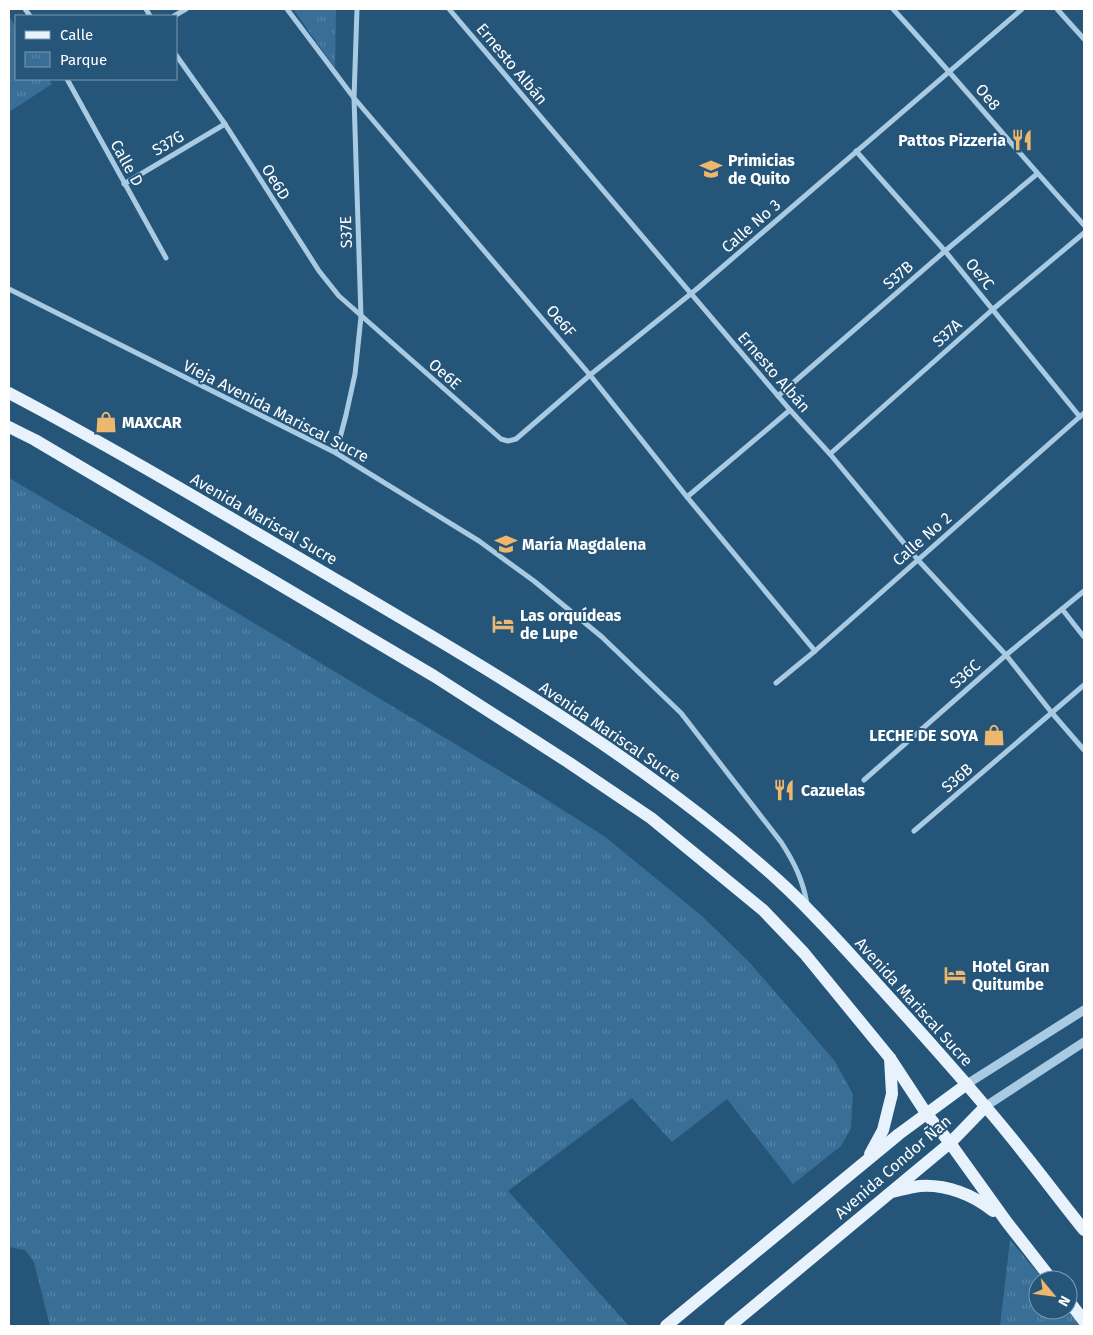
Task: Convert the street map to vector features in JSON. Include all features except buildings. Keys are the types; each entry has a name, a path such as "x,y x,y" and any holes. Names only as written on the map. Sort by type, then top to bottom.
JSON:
{"main road":[{"name":"Avenida Mariscal Sucre","path":"9,393 53,416 236,521 453,649 608,748 675,796 726,836 808,909 986,1106 1084,1230"},
{"path":"9,427 35,440 434,676 651,818 763,910 804,953 890,1058 926,1113 1044,1270"},
{"path":"866,1162 883,1130 892,1094 890,1058"},
{"name":"Avenida Condor Ñan","path":"666,1326 926,1113 967,1084"},
{"name":"Avenida Condor Ñan","path":"730,1326 950,1143 986,1106"},
{"path":"890,1193 921,1186 952,1189 982,1201 1006,1221"}],"street":[{"name":"Oe6F","path":"287,9 354,98 590,375 687,497 815,651"},
{"name":"S37E","path":"336,453 354,374 361,317 354,98 357,9"},
{"name":"Ernesto Albán","path":"449,9 690,294 830,454 918,560 1006,655 1084,750"},
{"name":"Oe8","path":"893,9 950,71 1036,174 1084,225"},
{"name":"Calle No 3","path":"516,439 590,375 690,294 1022,9"},
{"path":"1057,9 1084,39"},
{"name":"Oe6D","path":"178,58 225,124 318,271 339,296 361,317"},
{"name":"Calle D","path":"68,80 166,258"},
{"name":"S37G","path":"124,184 225,124"},
{"name":"Oe7C","path":"856,151 945,251 992,310 1082,415"},
{"name":"S37B","path":"778,396 1036,174"},
{"name":"S37A","path":"830,454 992,310 1084,233"},
{"name":"Vieja Avenida Mariscal Sucre","path":"9,290 336,453 479,541 534,581 602,637 681,713 786,849 795,863 804,884 808,909"},
{"name":"Oe6E","path":"361,317 501,439 508,441 516,439"},
{"path":"687,497 790,410"},
{"name":"Calle No 2","path":"776,682 815,651 1082,415"},
{"name":"S36C","path":"864,780 1006,655 1084,591"},
{"path":"1062,609 1084,637"},
{"name":"S36B","path":"914,831 1084,685"},
{"path":"967,1084 1084,1010"},
{"name":"Avenida Condor Ñan","path":"986,1106 1084,1042"}],"green space":[{"path":"293,9 336,9 335,68"},
{"path":"9,16 15,26 15,80 50,80 52,84 9,112"},
{"path":"9,40 15,51 15,74 9,78"},
{"path":"9,478 146,558 525,786 604,836 702,916 750,963 834,1060 853,1094 851,1128 841,1146 793,1184 727,1099 672,1142 632,1098 508,1191 629,1326 50,1326 34,1262 25,1250 9,1247"},
{"path":"1010,1240 1036,1270 1028,1270 1028,1320 1078,1320 1084,1326 1000,1326"}],"place":[{"name":"Pattos Pizzeria","path":"1022,140"},
{"name":"Primicias de Quito","path":"711,169"},
{"name":"MAXCAR","path":"106,422"},
{"name":"María Magdalena","path":"506,544"},
{"name":"Las orquídeas de Lupe","path":"503,624"},
{"name":"LECHE DE SOYA","path":"994,735"},
{"name":"Cazuelas","path":"784,790"},
{"name":"Hotel Gran Quitumbe","path":"955,975"}]}
